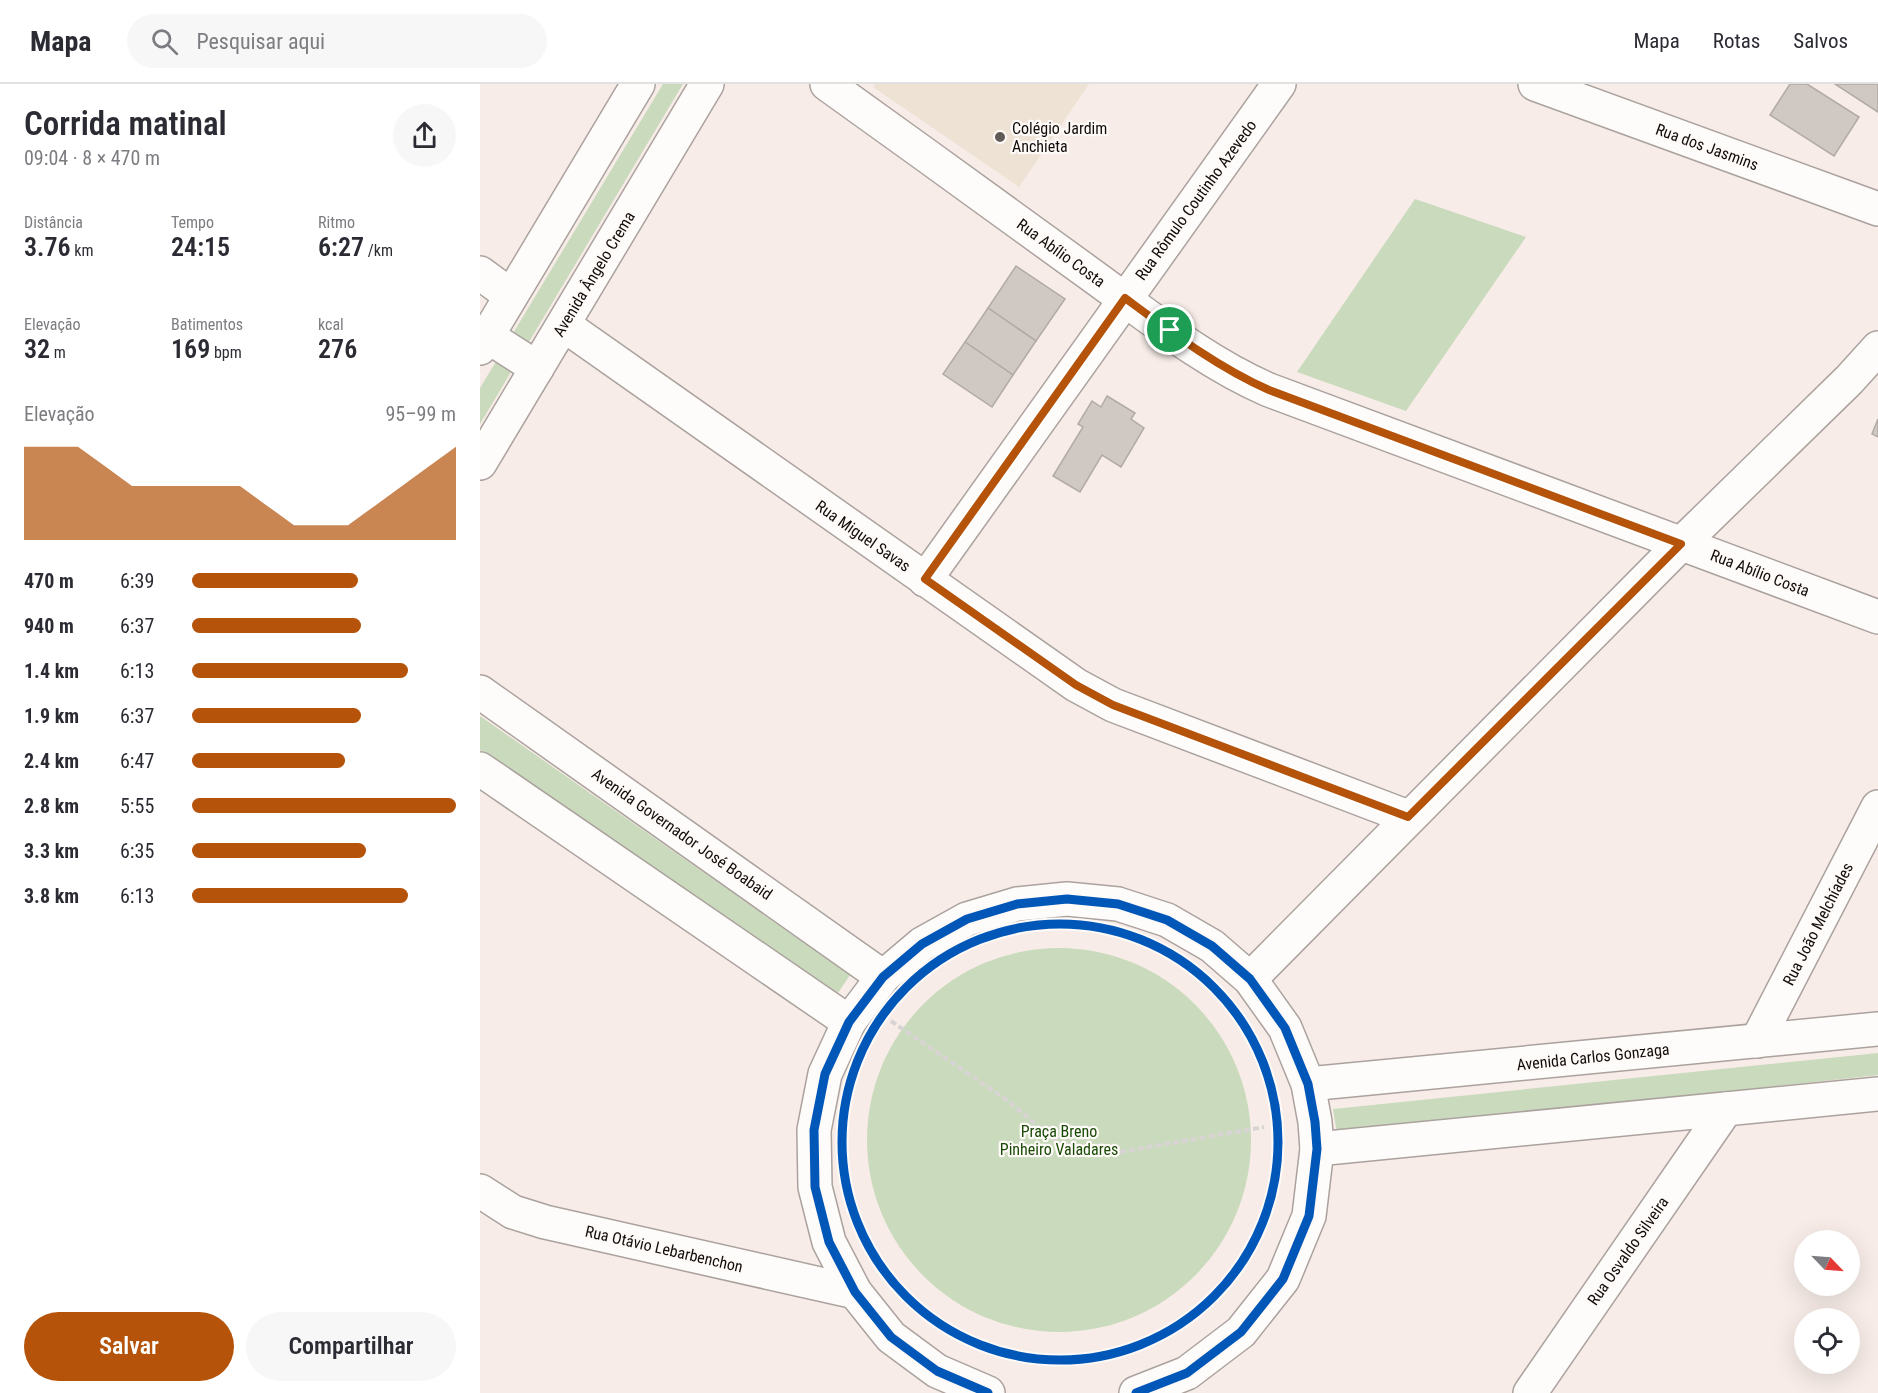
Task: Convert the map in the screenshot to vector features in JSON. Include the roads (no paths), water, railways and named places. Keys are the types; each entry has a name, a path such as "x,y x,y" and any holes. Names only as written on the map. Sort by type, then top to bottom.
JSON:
{"street":[{"path":"537,368 484,342 638,84"},
{"name":"Avenida Ângelo Crema","path":"480,463 708,84"},
{"name":"Rua Abílio Costa","path":"827,84 1215,362 1241,378 1878,617"},
{"name":"Rua Rômulo Coutinho Azevedo","path":"925,579 1279,84"},
{"name":"Rua dos Jasmins","path":"1535,84 1878,209"},
{"path":"480,273 510,295"},
{"name":"Rua Miguel Savas","path":"564,325 1076,685 1113,705 1408,817"},
{"path":"1250,979 1408,817 1849,380 1878,348"},
{"name":"Avenida Governador José Boabaid","path":"480,692 883,977"},
{"path":"480,769 849,1022"},
{"name":"Rua João Melchíades","path":"1757,1041 1878,807"},
{"path":"988,1393 937,1371 891,1337 855,1292 829,1242 814,1187 814,1130 825,1074 849,1022 883,977 922,944 968,919 1017,904 1068,899 1118,904 1167,920 1212,946 1250,979 1286,1028 1308,1084 1315,1122 1317,1149 1309,1216 1282,1279 1241,1332 1187,1373 1136,1393"},
{"name":"Avenida Carlos Gonzaga","path":"1308,1084 1878,1029"},
{"path":"1317,1149 1878,1094"},
{"name":"Rua Osvaldo Silveira","path":"1530,1393 1726,1108"},
{"name":"Rua Otávio Lebarbenchon","path":"480,1191 513,1212 545,1222 855,1292"}],"place":[{"name":"Colégio Jardim Anchieta","path":"1000,137"}],"park label":[{"name":"Praça Breno Pinheiro Valadares","path":"1059,1140"}]}
